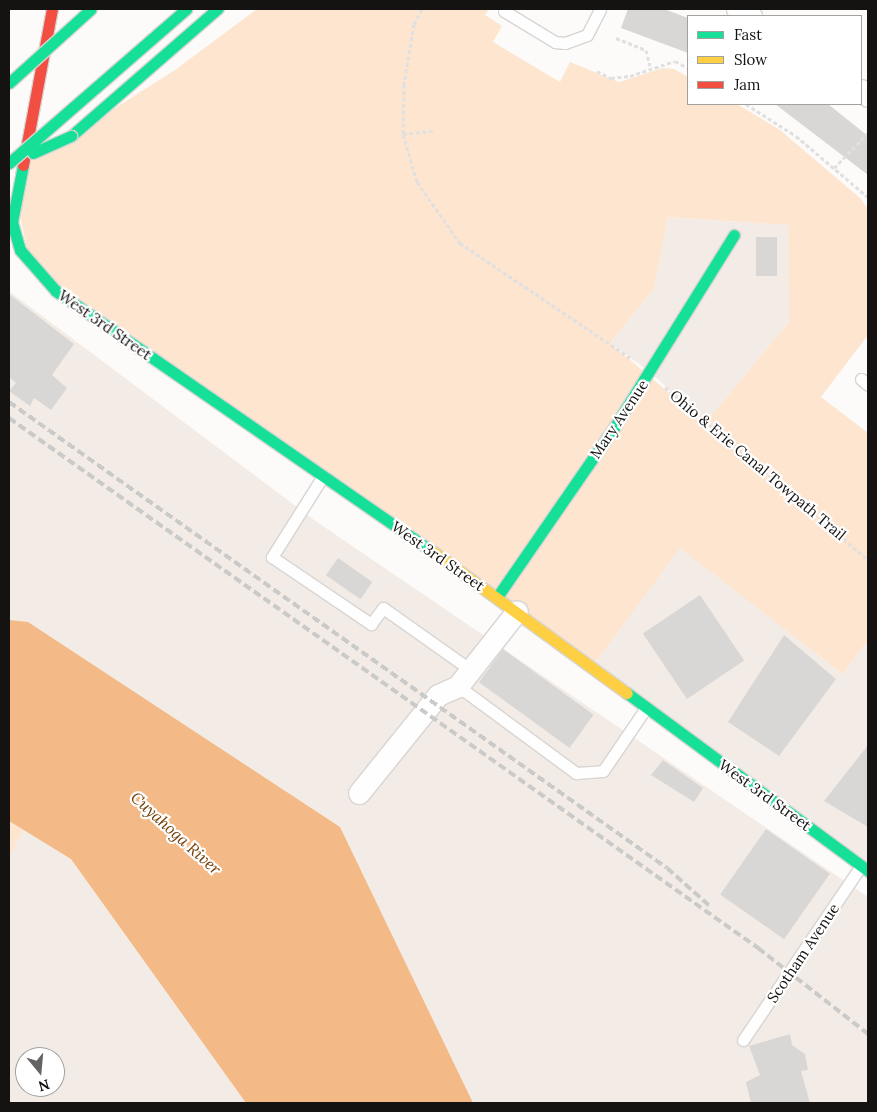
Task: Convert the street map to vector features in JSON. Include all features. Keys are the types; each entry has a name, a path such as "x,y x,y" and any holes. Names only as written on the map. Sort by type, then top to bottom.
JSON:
{"main road":[{"path":"15,247 12,222 15,193 52,9"},
{"path":"9,83 91,9"},
{"path":"9,163 186,9"},
{"path":"9,163 70,136 217,9"},
{"name":"Mary Avenue","path":"497,597 650,372 734,235"},
{"name":"West 3rd Street","path":"15,247 56,291 497,597 865,868"}],"street":[{"path":"737,9 749,15"},
{"path":"359,793 438,695 465,678 517,612"}],"lane":[{"path":"504,11 555,42 565,43 587,35 600,9"},
{"path":"323,476 272,557 371,624 383,608 576,773 603,770 646,708"},
{"name":"Scotham Avenue","path":"744,1040 865,868"}],"path":[{"name":"Ohio & Erie Canal Towpath Trail","path":"422,9 414,24 404,84 403,134 417,182 460,243 650,372 868,560"},
{"path":"616,38 646,50 650,66"},
{"path":"597,70 611,78 630,76 650,66 675,61 687,67"},
{"path":"747,105 834,168 868,197"},
{"path":"403,134 433,131"},
{"path":"834,168 868,134"}],"shaded area":[{"path":"257,9 489,9 485,15 502,26 493,42 560,82 570,62 619,82 663,68 674,69 687,76 687,105 739,105 780,130 860,198 868,209 868,335 821,397 868,433 868,640 843,674 680,548 592,667 31,267 15,193 22,156 71,136 175,70","holes":["668,217 788,225 789,322 705,423 610,343 654,289"]},
{"path":"668,217 788,225 789,322 705,423 650,372 610,343 654,289"},
{"path":"9,291 317,522 868,897 868,1103 9,1103"},
{"path":"680,547 843,674 868,640 868,871 592,667"},
{"path":"9,821 23,830 9,859"}],"water":[{"name":"Cuyahoga River","path":"9,620 28,622 340,827 473,1103 246,1103 71,859 9,821"}],"building":[{"path":"628,9 664,9 687,18 687,53 621,28"},
{"path":"776,105 829,105 868,136 868,175"},
{"path":"756,237 777,237 777,276 756,276"},
{"path":"9,294 74,344 52,375 67,388 51,410 34,398 30,406 9,391 16,383 9,377"},
{"path":"338,558 372,582 360,599 326,575"},
{"path":"700,595 744,660 687,699 643,634"},
{"path":"784,635 836,679 779,756 728,722"},
{"path":"503,649 594,715 570,748 479,682"},
{"path":"868,745 868,827 824,801"},
{"path":"663,760 703,788 694,802 651,775"},
{"path":"766,829 830,874 784,939 720,895"},
{"path":"790,1034 792,1045 805,1054 808,1070 801,1071 810,1103 751,1103 746,1082 760,1075 749,1046"}],"railway":[{"path":"9,402 667,868 711,907"},
{"path":"9,418 758,948 868,1034"}],"traffic: fast":[{"path":"9,83 91,9"},
{"path":"9,163 186,9"},
{"path":"71,136 217,9"},
{"path":"33,153 71,136"},
{"path":"23,165 12,222 20,250 56,291 432,551"},
{"path":"497,597 615,426 734,235"},
{"path":"627,693 868,871"}],"traffic: slow":[{"path":"432,551 627,693"}],"traffic: jam":[{"path":"23,165 52,9"}]}
